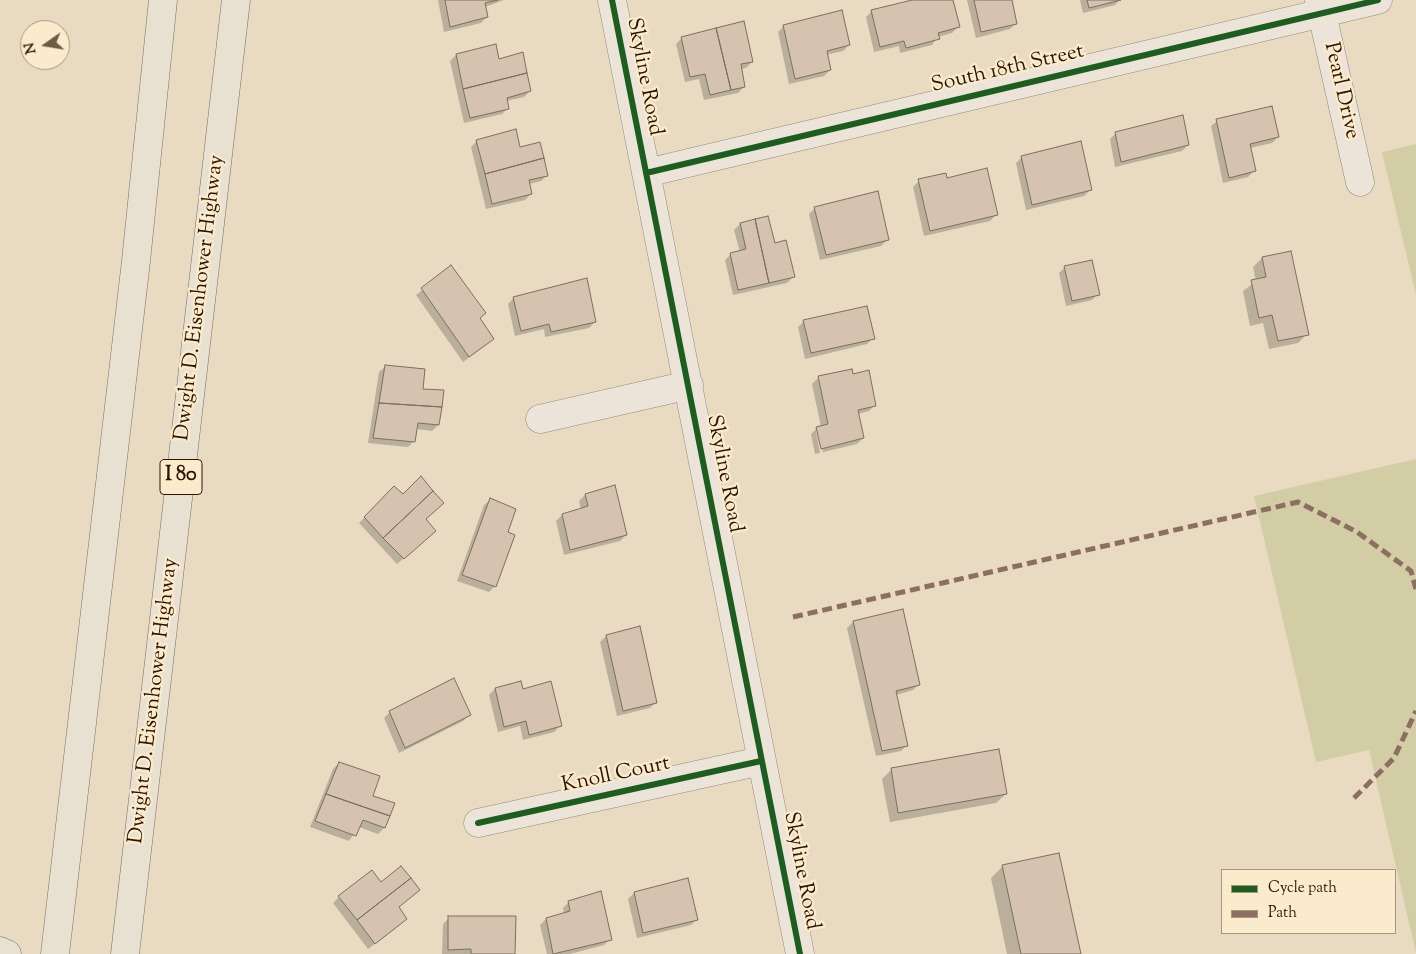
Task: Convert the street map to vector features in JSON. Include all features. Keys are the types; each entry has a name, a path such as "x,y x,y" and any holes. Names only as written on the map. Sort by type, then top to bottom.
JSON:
{"main road":[{"path":"55,954 136,261 163,0"},
{"name":"Dwight D. Eisenhower Highway","path":"125,954 236,0"},
{"path":"0,951 7,954"}],"street":[{"name":"Skyline Road","path":"612,0 800,954"},
{"name":"South 18th Street","path":"646,173 1321,6 1378,0"},
{"name":"Pearl Drive","path":"1321,6 1360,182"},
{"path":"540,419 689,385"},
{"name":"Knoll Court","path":"478,823 762,761"}],"shaded area":[{"path":"1416,144 1416,295 1382,152"},
{"path":"1416,459 1416,953 1369,750 1316,762 1254,496"}],"building":[{"path":"445,0 498,0 485,3 488,17 450,27"},
{"path":"912,0 953,0 960,27 938,33 940,39 906,48 904,41 880,47 871,10"},
{"path":"974,0 1012,0 1017,24 981,32"},
{"path":"1087,0 1121,0 1089,8"},
{"path":"842,10 850,45 827,51 831,70 795,79 783,25"},
{"path":"744,21 753,62 741,64 745,87 731,90 716,28"},
{"path":"716,28 731,90 710,95 705,74 690,77 681,37"},
{"path":"496,44 499,59 523,52 527,73 463,89 456,54"},
{"path":"527,73 531,91 507,98 509,109 470,118 463,89"},
{"path":"1272,106 1279,137 1250,144 1256,171 1229,178 1216,119"},
{"path":"1183,115 1189,145 1121,162 1115,132"},
{"path":"516,129 520,147 540,142 544,158 485,174 476,140"},
{"path":"1081,141 1092,190 1032,205 1021,156"},
{"path":"544,158 548,176 529,180 532,194 492,204 485,174"},
{"path":"987,168 998,215 930,231 918,179 946,173 947,178"},
{"path":"878,191 889,240 826,255 814,207"},
{"path":"768,216 775,243 786,240 795,277 769,283 755,219"},
{"path":"755,219 769,283 738,290 730,253 746,249 740,223"},
{"path":"1291,251 1309,335 1278,341 1272,315 1259,318 1251,280 1266,277 1262,257"},
{"path":"1092,260 1100,295 1072,301 1064,266"},
{"path":"451,265 486,313 480,318 494,339 469,357 421,288"},
{"path":"587,278 596,322 551,332 549,324 521,331 513,297"},
{"path":"867,306 875,339 811,353 803,320"},
{"path":"385,365 425,369 423,389 444,390 442,407 379,403"},
{"path":"852,369 853,374 869,370 876,406 858,410 864,438 821,449 816,427 828,424 818,376"},
{"path":"379,403 442,407 439,425 418,423 415,442 373,438"},
{"path":"421,476 433,491 383,538 364,517 394,486 403,494"},
{"path":"615,485 627,535 570,550 562,514 588,506 585,494"},
{"path":"433,491 444,503 426,519 436,531 404,559 383,538"},
{"path":"490,498 516,509 508,532 515,535 496,587 462,575"},
{"path":"903,609 920,685 896,691 908,746 882,751 853,621"},
{"path":"640,626 657,703 623,711 606,635"},
{"path":"454,678 471,715 405,748 389,711"},
{"path":"521,681 523,689 551,681 562,726 529,735 526,721 504,727 495,688"},
{"path":"999,749 1007,794 898,813 891,768"},
{"path":"339,762 380,776 373,796 395,803 390,816 326,794"},
{"path":"326,794 390,816 385,828 363,820 356,836 315,821"},
{"path":"1059,853 1081,954 1021,954 1002,865"},
{"path":"401,866 411,878 357,920 338,896 372,870 381,882"},
{"path":"411,878 420,890 399,907 407,919 375,944 357,920"},
{"path":"688,878 698,920 643,933 634,892"},
{"path":"601,891 612,940 553,954 546,918 570,911 568,901"},
{"path":"448,916 516,916 515,954 471,954 471,949 448,950"}],"marked path":[{"path":"793,617 1298,502 1357,532 1411,571 1416,589"},
{"path":"1354,798 1394,758 1416,711"}],"cycle path":[{"path":"612,0 800,954"},
{"path":"646,173 1378,0"},
{"path":"478,823 761,761"}]}
